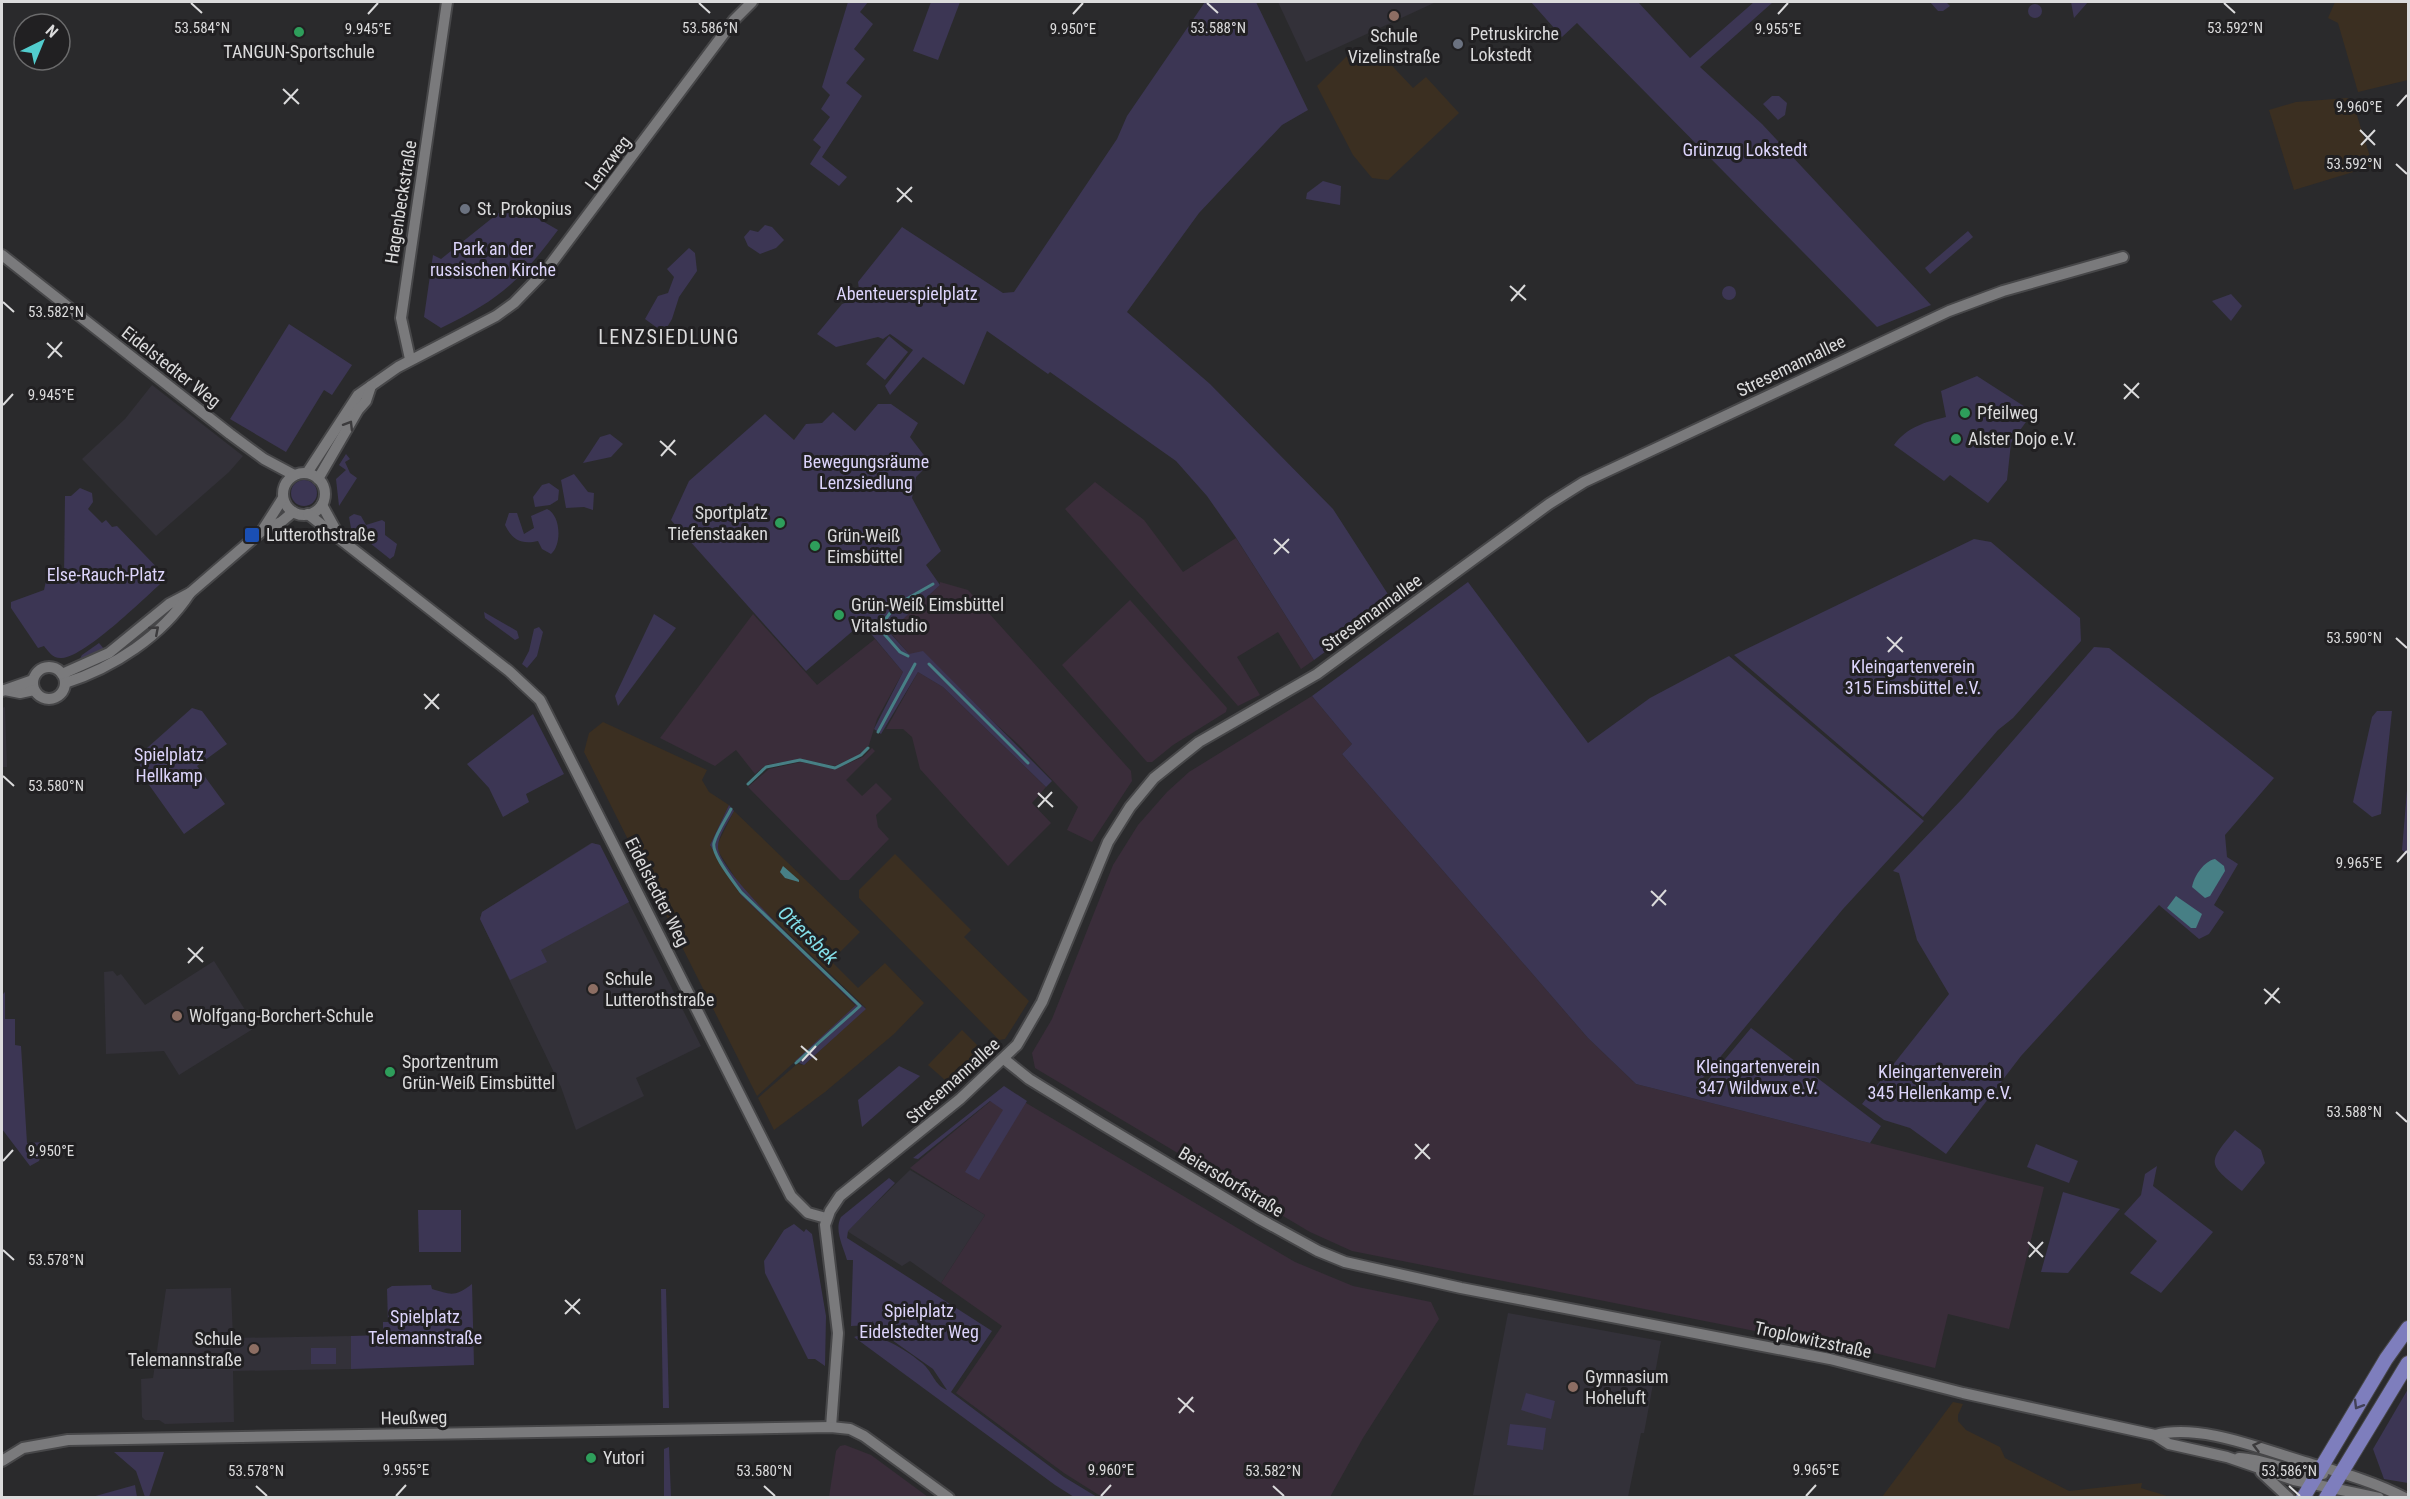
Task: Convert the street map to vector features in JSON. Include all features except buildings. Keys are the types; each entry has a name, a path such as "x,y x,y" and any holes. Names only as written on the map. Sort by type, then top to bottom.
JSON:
{"main road":[{"path":"2327,1480 2386,1359 2409,1328"},
{"path":"2303,1497 2327,1480 2409,1363"}],"street":[{"name":"Hagenbeckstraße","path":"410,359 401,318 447,2"},
{"name":"Lenzweg","path":"410,359 459,337 496,316 514,303 542,275 566,248 730,26 752,2"},
{"name":"Eidelstedter Weg","path":"2,255 289,479"},
{"name":"Stresemannallee","path":"826,1218 840,1196 960,1100 1017,1045 1038,1011 1098,862 1118,824 1146,787 1184,753 1317,674 1540,510 1584,483 1948,311 2003,291 2123,257"},
{"path":"262,531 283,498 289,479 307,473 358,395 410,359"},
{"path":"318,479 358,410 366,401 371,386"},
{"path":"283,498 293,512 308,514 322,505 324,488 318,479 307,473"},
{"name":"Eidelstedter Weg","path":"322,505 343,541"},
{"path":"63,678 109,653 169,604 190,593 262,531 281,522 293,512"},
{"name":"Eidelstedter Weg","path":"308,514 509,671 540,700 791,1196 808,1213 826,1218"},
{"path":"45,667 55,668 63,678 60,694 51,699 42,697 34,685 37,671 45,667"},
{"path":"3,691 20,693 34,685"},
{"name":"Beiersdorfstraße","path":"1004,1059 1029,1079 1318,1251 1369,1270 1461,1288"},
{"path":"826,1218 838,1333 831,1427"},
{"name":"Troplowitzstraße","path":"1461,1288 1830,1359 2023,1407 2155,1435 2169,1444 2227,1457 2253,1466 2327,1480"},
{"name":"Heußweg","path":"2,1461 23,1448 68,1440 831,1427 850,1429 864,1436 949,1497"},
{"name":"Troplowitzstraße","path":"2155,1435 2171,1431 2221,1438 2327,1480"},
{"path":"2227,1457 2258,1459 2379,1497"},
{"path":"2253,1466 2271,1479 2289,1497"},
{"path":"2327,1480 2405,1497"}],"shaded area":[{"path":"1278,2 1436,2 1306,62"},
{"path":"2335,2 2408,2 2408,80 2358,92 2338,23 2328,18"},
{"path":"1379,52 1413,88 1426,77 1459,113 1388,180 1372,178 1353,155 1317,86 1349,54 1357,62"},
{"path":"2347,98 2352,100 2373,166 2294,190 2269,110 2296,102"},
{"path":"152,385 243,456 229,472 156,536 82,459 125,419"},
{"path":"1095,482 1144,520 1183,572 1236,538 1314,660 1301,669 1278,632 1237,657 1260,695 1238,706 1065,509"},
{"path":"940,582 968,590 1131,771 1132,781 1092,842 1067,830 1078,807 1019,745 978,708 909,654 889,631 940,585"},
{"path":"1130,600 1227,708 1226,712 1173,745 1152,762 1147,762 1062,665"},
{"path":"753,614 817,685 875,639 903,672 877,719 869,745 861,754 835,766 800,759 766,765 755,774 736,750 715,766 660,738"},
{"path":"918,672 943,687 1046,787 1032,803 1051,823 1008,866 920,769 912,737 903,729 886,729"},
{"path":"1312,696 1352,744 1342,754 1588,1038 1636,1084 2044,1187 2009,1329 1948,1314 1935,1368 1842,1345 1831,1346 1352,1251 1310,1232 1035,1068 1032,1053 1052,1019 1113,865 1138,825 1167,792 1189,772"},
{"path":"5,707 7,767 2,767 2,708"},
{"path":"603,722 707,770 702,780 709,792 729,805 710,845 741,895 856,1006 757,1096 584,752 589,733"},
{"path":"872,748 875,751 846,780 862,796 876,783 892,799 876,815 878,827 889,839 849,880 840,880 748,787 769,769 801,762 835,769 863,757"},
{"path":"734,811 860,932 831,961 858,988 885,963 924,1003 894,1034 825,1092 774,1130 758,1098 797,1064 804,1065 866,1008 743,890 718,851 718,843"},
{"name":"Schule Lutterothstraße","path":"591,843 600,845 701,1046 636,1078 644,1096 576,1130 561,1087 480,919 482,912"},
{"path":"895,854 971,930 964,937 1029,1001 1005,1039 999,1040 859,898 859,890"},
{"name":"Wolfgang-Borchert-Schule","path":"214,961 256,1027 179,1075 164,1051 106,1054 104,972 113,971 117,976 121,974 145,1005"},
{"path":"962,1030 985,1053 985,1061 954,1088 928,1065"},
{"path":"1004,1090 1295,1262 1353,1286 1431,1302 1439,1319 1363,1438 1330,1497 1102,1497 1064,1473 956,1393 1002,1326 941,1283 985,1215 910,1168"},
{"path":"910,1170 985,1215 941,1283 910,1261 902,1266 847,1231"},
{"name":"Schule Telemannstraße","path":"231,1288 233,1338 351,1336 351,1369 233,1371 234,1422 165,1424 159,1420 145,1420 142,1417 141,1379 153,1378 166,1289"},
{"name":"Gymnasium Hoheluft","path":"1508,1313 1661,1341 1644,1433 1641,1433 1628,1497 1473,1495"},
{"path":"1953,1402 1963,1404 1958,1421 1966,1430 2000,1447 2005,1458 2069,1491 2142,1483 2141,1488 2170,1497 1882,1497"},
{"path":"845,1445 871,1455 928,1497 829,1497 836,1451 840,1446"}],"green space":[{"path":"848,2 868,2 860,12 873,24 854,49 865,59 846,83 862,96 822,157 847,177 839,186 810,164 821,147 813,140 830,117 821,109 830,95 822,87"},
{"path":"931,2 960,2 938,60 913,51"},
{"name":"Abenteuerspielplatz","path":"1205,2 1256,2 1308,110 1282,125 1199,213 1127,312 1210,384 1333,509 1393,602 1314,660 1235,536 1207,496 1176,461 1050,372 1048,374 987,331 964,385 923,357 890,395 885,386 913,350 890,334 883,339 878,337 836,347 817,334 842,304 853,300 859,289 858,282 902,227 1003,293 1014,292 1117,139 1127,116"},
{"name":"Grünzug Lokstedt","path":"1531,2 1638,2 1690,58 1754,2 1773,2 1700,67 1762,124 1931,305 1877,327 1577,23 1562,37"},
{"path":"1930,2 1946,2 1950,6 1943,11 1938,11"},
{"path":"2071,2 2088,2 2074,18"},
{"path":"2032,4 2038,4 2042,11 2038,18 2032,18 2028,14 2028,8"},
{"path":"1772,96 1779,96 1787,103 1785,115 1778,120 1763,104"},
{"path":"1323,181 1341,186 1340,205 1306,199 1307,193"},
{"name":"Park an der russischen Kirche","path":"511,203 558,230 520,276 478,308 441,328 424,317 433,255 441,259"},
{"path":"765,225 772,227 784,240 776,248 760,254 748,246 744,237 750,230 758,232"},
{"path":"1968,231 1973,237 1930,274 1925,268"},
{"path":"689,248 695,253 697,271 679,297 666,329 660,330 645,319 658,296 668,293 674,277 667,269"},
{"path":"1726,286 1732,286 1736,293 1732,300 1726,300 1722,296 1722,290"},
{"path":"2231,294 2242,306 2231,321 2212,301"},
{"path":"289,324 352,365 332,395 324,390 286,452 230,419"},
{"path":"889,336 908,352 885,380 866,364"},
{"name":"Alster Dojo e.V.","path":"1977,376 2033,412 2011,443 2007,480 1988,503 1950,475 1944,481 1894,445 1905,434 1924,423 1946,417 1941,391"},
{"name":"Grün-Weiß Eimsbüttel","path":"878,404 891,404 918,423 910,437 930,463 916,477 912,498 941,551 926,565 940,585 889,632 909,654 923,651 1052,781 1046,787 943,687 918,672 881,734 874,729 903,672 862,623 806,671 671,520 689,481 765,414 794,440 806,424 822,423 833,412 855,431"},
{"path":"610,434 623,444 611,457 583,463 600,437"},
{"path":"346,454 350,459 345,462 350,473 357,478 339,506 336,479 346,470 339,465"},
{"path":"574,474 588,492 594,493 593,510 584,507 566,508 561,480"},
{"path":"304,480 313,484 317,493 313,502 304,506 295,502 291,493 295,484"},
{"path":"549,483 559,490 558,500 550,505 535,507 533,497 542,485"},
{"name":"Else-Rauch-Platz","path":"80,488 92,493 93,502 88,509 102,523 106,520 112,527 117,526 167,578 101,636 73,655 59,658 52,655 44,646 38,648 11,608 11,602 44,590 46,581 56,573 64,577 65,496 71,496"},
{"path":"547,509 555,517 558,530 557,544 551,554 542,549 538,541 522,542 514,538 505,525 509,513 517,513 524,534 534,528 531,516"},
{"path":"354,514 361,516 366,525 382,520 385,522 385,535 397,544 394,556 390,559 351,528 349,517"},
{"name":"Kleingartenverein 315 Eimsbüttel e.V.","path":"1974,539 1991,542 2080,618 2081,641 2013,718 1998,730 1923,817 1734,655"},
{"name":"Kleingartenverein 347 Wildwux e.V.","path":"1468,582 1588,743 1650,698 1729,656 1924,821 1843,909 1697,1085 1701,1088 1751,1028 1881,1126 1870,1143 1636,1084 1588,1038 1342,754 1352,744 1312,696"},
{"path":"484,612 517,631 519,638 515,640 485,618"},
{"path":"654,614 676,628 618,706 615,696"},
{"path":"539,627 543,632 537,656 527,668 522,664 529,651 534,629"},
{"path":"99,643 104,649 78,662 82,655"},
{"name":"Kleingartenverein 345 Hellenkamp e.V.","path":"2094,647 2109,648 2274,778 2225,835 2227,857 2238,864 2214,905 2224,912 2209,934 2199,939 2159,905 2021,1056 1946,1154 1910,1128 1884,1120 1862,1104 1949,994 1917,940 1899,873 1893,871 1963,798"},
{"name":"Spielplatz Hellkamp","path":"192,708 202,711 227,744 197,766 225,804 184,834 142,775 138,756"},
{"path":"2377,711 2392,711 2381,814 2372,817 2353,802 2372,717"},
{"path":"533,714 564,774 526,794 529,802 503,817 489,788 467,764"},
{"path":"2408,778 2408,855 2402,850"},
{"path":"729,805 734,811 718,844 724,862 759,905 866,1009 804,1065 795,1061 856,1005 741,895 710,845"},
{"path":"592,843 600,845 629,902 541,950 547,962 510,980 480,919 482,912"},
{"path":"5,992 5,1019 15,1019 15,1045 21,1046 27,1143 45,1142 39,1161 30,1166 2,1129 2,995"},
{"path":"899,1066 920,1076 862,1127 858,1100"},
{"path":"1004,1086 1027,1101 979,1180 965,1172 1003,1110 990,1101 918,1159 913,1158"},
{"path":"2235,1130 2261,1150 2265,1163 2242,1191 2222,1174 2215,1163 2219,1150"},
{"path":"2036,1144 2078,1161 2069,1183 2027,1167"},
{"path":"2157,1166 2153,1186 2213,1232 2161,1293 2130,1273 2157,1241 2124,1214 2141,1195 2145,1174"},
{"name":"Spielplatz Eidelstedter Weg","path":"889,1178 895,1183 848,1231 847,1238 992,1331 951,1392 1064,1477 1097,1497 1074,1497 1055,1485 854,1337 862,1335 881,1338 908,1352 929,1370 939,1385 947,1390 933,1369 875,1328 873,1321 870,1325 851,1326 853,1260 847,1260 840,1238 839,1222 841,1217"},
{"path":"2063,1192 2120,1209 2068,1273 2041,1272"},
{"path":"418,1210 461,1210 461,1252 419,1252"},
{"path":"794,1224 804,1232 806,1229 812,1234 826,1316 825,1366 815,1359 808,1359 765,1273 764,1261 784,1230"},
{"name":"Spielplatz Telemannstraße","path":"472,1284 474,1365 351,1369 351,1336 383,1335 383,1322 388,1322 387,1289 392,1286 431,1285 432,1289 452,1294"},
{"path":"661,1289 666,1289 669,1408 663,1408"},
{"path":"311,1348 336,1348 336,1364 311,1364"},
{"path":"2408,1389 2408,1483 2384,1479 2373,1449"},
{"path":"1526,1393 1555,1401 1551,1419 1521,1410"},
{"path":"1510,1424 1546,1428 1543,1450 1507,1445"},
{"path":"669,1447 671,1497 664,1497 664,1449"},
{"path":"114,1452 164,1452 149,1497 145,1497 136,1471"},
{"path":"135,1485 137,1497 92,1497"}],"water":[{"path":"2215,859 2224,866 2225,871 2210,896 2205,898 2192,887 2200,870"},
{"path":"783,866 799,882 785,878 780,872"},
{"path":"2176,896 2202,914 2196,928 2191,928 2167,908"}],"waterway":[{"path":"908,656 900,652 879,628 896,605 933,584"},
{"name":"Ottersbek","path":"878,732 915,664"},
{"path":"929,664 1028,763"},
{"name":"Ottersbek","path":"748,784 766,767 800,760 835,768 861,755 868,748"},
{"name":"Ottersbek","path":"731,809 714,843 716,854 724,868 741,892 860,1006 796,1063"}],"place":[{"name":"Schule Vizelinstraße","path":"1394,16"},
{"name":"TANGUN-Sportschule","path":"299,32"},
{"name":"Petruskirche Lokstedt","path":"1458,44"},
{"name":"St. Prokopius","path":"465,209"},
{"name":"Pfeilweg","path":"1965,413"},
{"name":"Alster Dojo e.V.","path":"1956,439"},
{"name":"Sportplatz Tiefenstaaken","path":"780,523"},
{"name":"Lutterothstraße","path":"252,535"},
{"name":"Grün-Weiß Eimsbüttel","path":"815,546"},
{"name":"Grün-Weiß Eimsbüttel Vitalstudio","path":"839,615"},
{"name":"Schule Lutterothstraße","path":"593,989"},
{"name":"Wolfgang-Borchert-Schule","path":"177,1016"},
{"name":"Sportzentrum Grün-Weiß Eimsbüttel","path":"390,1072"},
{"name":"Schule Telemannstraße","path":"254,1349"},
{"name":"Gymnasium Hoheluft","path":"1573,1387"},
{"name":"Yutori","path":"591,1458"}],"district":[{"name":"LENZSIEDLUNG","path":"669,337"}],"park label":[{"name":"Bewegungsräume Lenzsiedlung","path":"866,472"}]}
